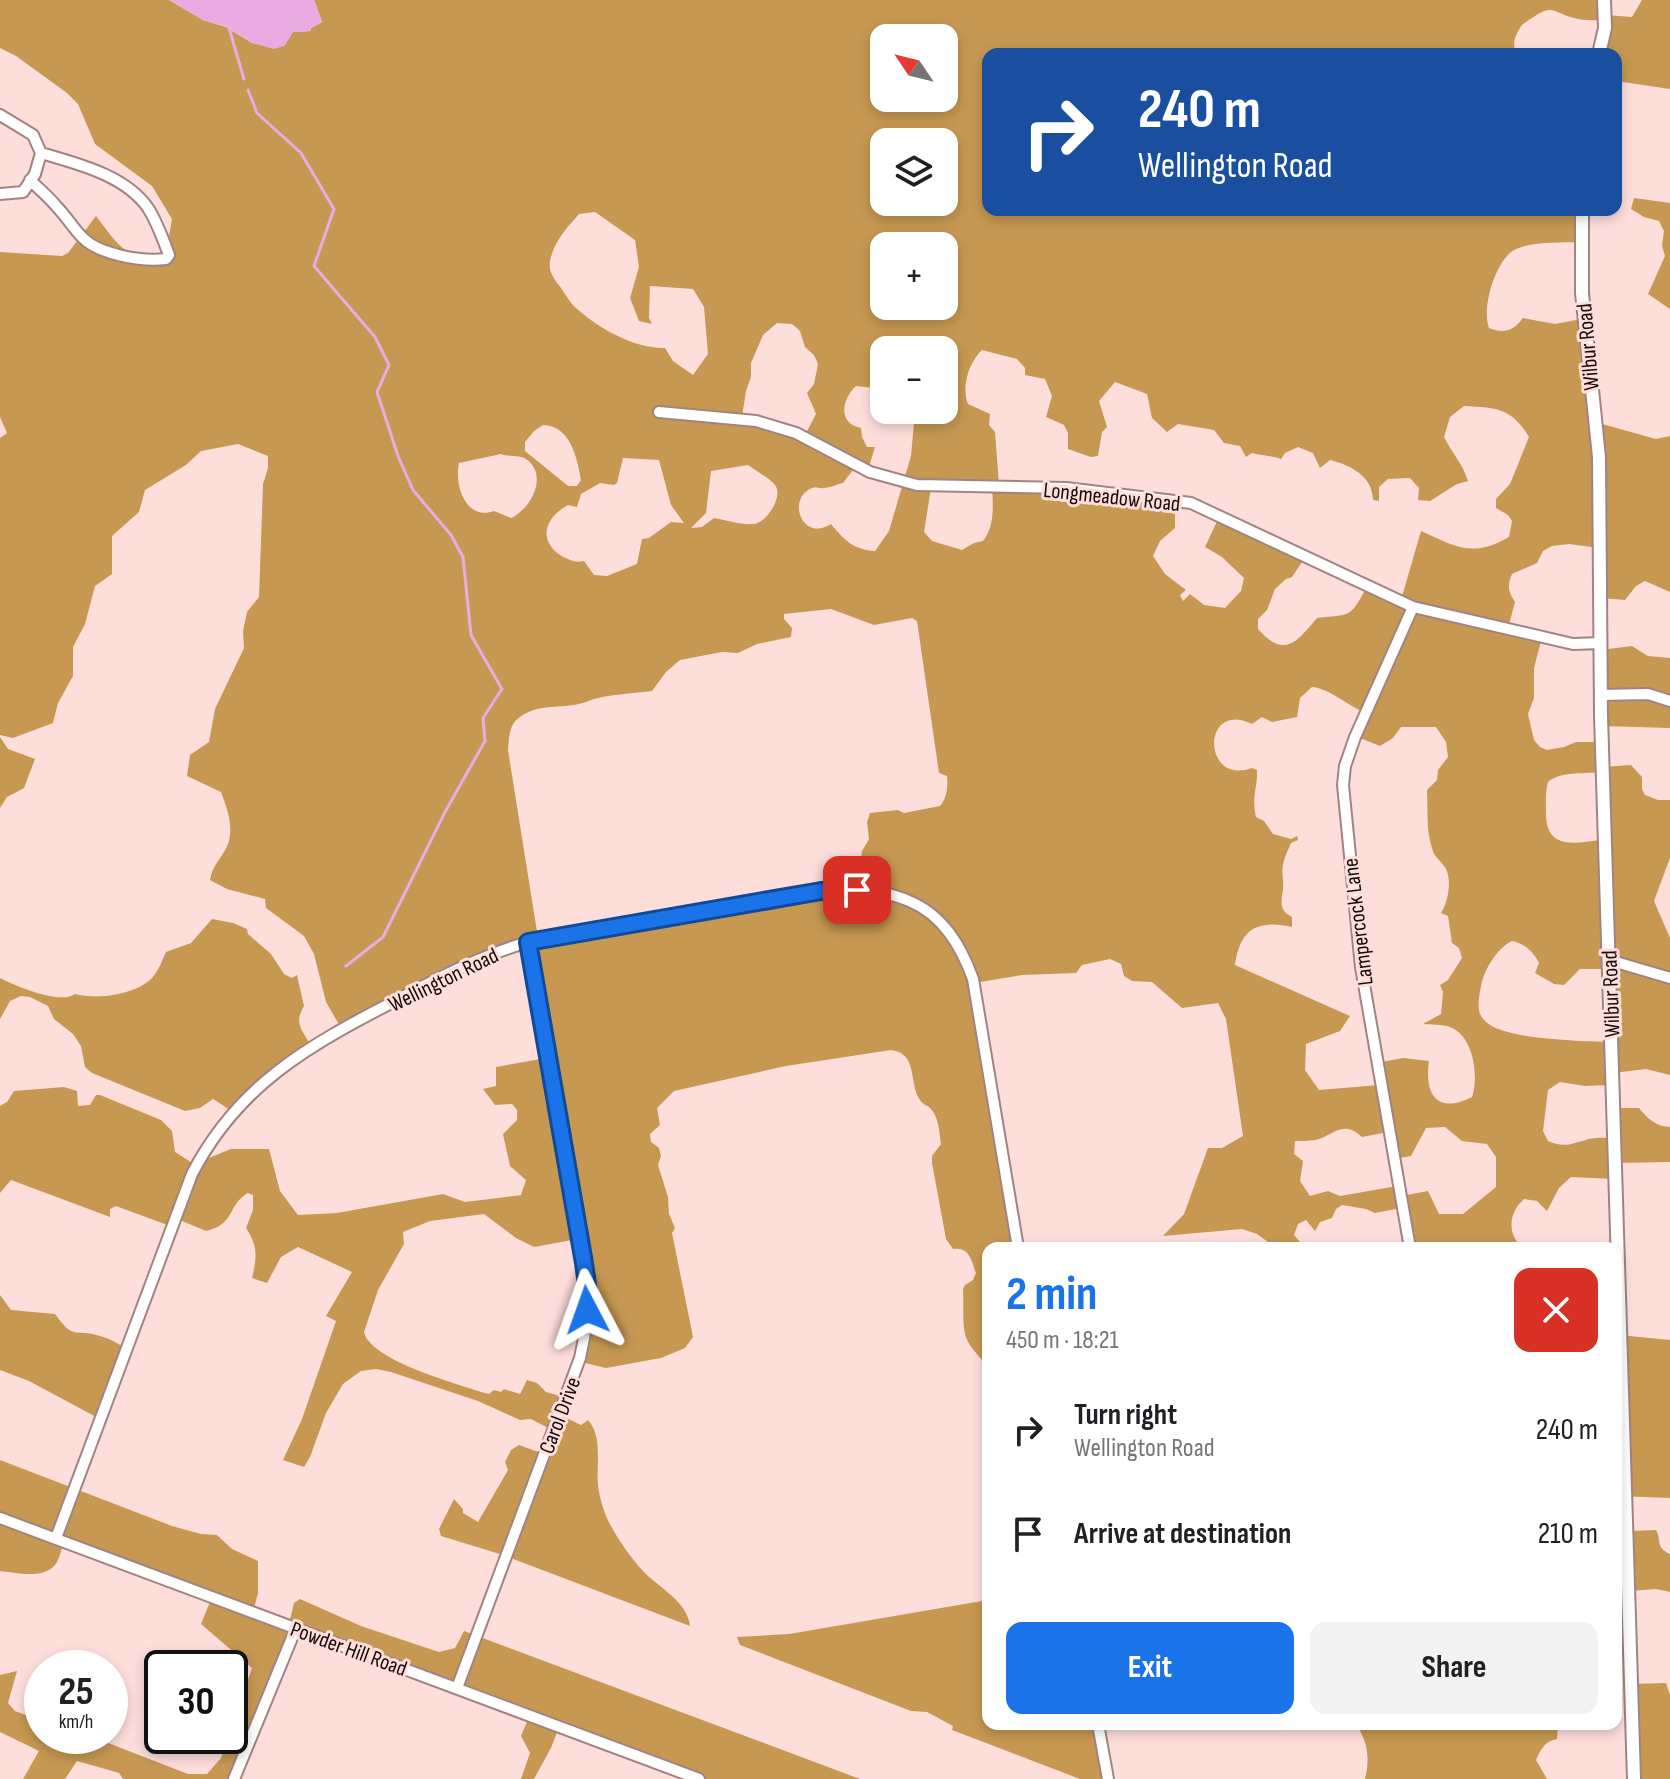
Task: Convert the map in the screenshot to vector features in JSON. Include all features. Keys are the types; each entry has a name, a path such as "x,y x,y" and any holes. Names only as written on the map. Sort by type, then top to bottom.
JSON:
{"street":[{"path":"1600,48 1605,28 1604,0"},
{"path":"0,115 33,135 41,153 35,174 23,192 0,194"},
{"path":"30,180 83,238 94,245 126,257 155,261 166,259 169,255 146,206 116,181 79,164 41,153"},
{"name":"Wilbur Road","path":"1582,216 1582,306 1599,457 1601,695 1615,1242"},
{"name":"Longmeadow Road","path":"659,412 756,421 796,433 870,472 917,485 1066,488 1191,503 1413,607 1573,644 1600,643"},
{"name":"Lampercock Lane","path":"1409,1242 1361,967 1343,785 1345,766 1355,737 1413,607"},
{"path":"1601,695 1648,694 1670,701"},
{"name":"Wellington Road","path":"56,1538 192,1174 233,1110 284,1064 338,1032 493,952 528,942 821,891 875,890 913,902 930,913 957,943 973,979 1017,1242"},
{"name":"Carol Drive","path":"457,1688 559,1418 580,1358 586,1328 588,1292 584,1263 528,942"},
{"path":"1609,960 1670,978"},
{"name":"Wilbur Road","path":"1622,1466 1634,1779"},
{"name":"Powder Hill Road","path":"0,1518 699,1779"},
{"path":"234,1779 296,1628"},
{"path":"1099,1730 1108,1779"}],"shaded area":[{"path":"0,0 169,0 252,43 284,46 293,32 311,31 322,22 314,0 1602,0 1606,15 1632,17 1642,0 1670,0 1670,89 1622,82 1622,48 1599,48 1604,20 1581,20 1551,10 1522,25 1514,48 982,48 982,216 1581,216 1580,242 1523,246 1502,262 1489,297 1489,328 1508,330 1523,318 1555,324 1581,319 1595,422 1656,439 1670,436 1670,592 1645,581 1636,586 1625,600 1602,598 1599,548 1569,544 1552,546 1543,551 1537,563 1512,574 1509,588 1515,602 1507,632 1541,641 1534,668 1534,698 1528,714 1534,740 1540,747 1547,750 1576,742 1599,742 1603,767 1631,765 1642,777 1645,795 1670,800 1670,858 1654,901 1670,938 1670,1075 1646,1069 1613,1073 1608,1085 1585,1086 1560,1082 1548,1090 1543,1131 1548,1141 1563,1145 1592,1138 1613,1138 1613,1108 1639,1108 1653,1121 1670,1127 1670,1162 1616,1163 1613,1179 1571,1177 1559,1188 1547,1211 1537,1201 1524,1199 1515,1210 1512,1223 1518,1242 1407,1242 1401,1208 1375,1213 1342,1205 1332,1218 1320,1222 1315,1231 1306,1220 1298,1224 1294,1235 1300,1242 1268,1242 1242,1229 1163,1236 1184,1214 1208,1148 1222,1148 1243,1136 1226,1019 1218,1003 1182,1008 1152,982 1132,981 1124,976 1121,964 1110,959 1082,965 1076,973 1022,975 974,983 1016,1242 982,1242 982,1361 965,1334 963,1318 963,1289 976,1273 966,1252 953,1249 946,1239 932,1163 932,1156 941,1144 937,1120 916,1093 906,1057 891,1050 786,1066 674,1091 657,1108 660,1125 650,1134 651,1142 659,1148 661,1156 658,1165 675,1228 672,1233 693,1337 685,1348 661,1358 606,1368 581,1362 586,1324 578,1239 534,1247 516,1238 484,1214 430,1221 403,1232 404,1244 378,1290 364,1332 370,1342 397,1361 481,1392 489,1394 504,1389 520,1394 527,1380 537,1383 546,1392 564,1397 560,1415 581,1425 588,1420 596,1434 599,1490 611,1526 639,1566 678,1602 690,1626 503,1555 441,1536 439,1529 454,1499 463,1513 478,1522 508,1470 505,1462 511,1450 519,1445 541,1453 552,1430 531,1419 520,1420 478,1401 391,1372 376,1369 361,1371 343,1384 326,1413 304,1467 283,1460 302,1419 336,1321 326,1316 352,1272 298,1247 281,1257 267,1283 252,1278 255,1252 246,1228 253,1210 253,1195 248,1193 222,1224 206,1231 175,1218 170,1226 116,1206 110,1209 110,1217 11,1180 0,1193 0,1106 14,1091 64,1087 77,1091 78,1106 90,1105 96,1095 100,1095 161,1120 172,1131 175,1152 194,1164 231,1149 269,1149 280,1191 298,1215 337,1213 443,1194 465,1202 521,1195 526,1180 510,1166 503,1134 517,1120 517,1110 512,1104 495,1105 483,1089 496,1086 496,1067 546,1058 526,943 341,1028 326,1002 314,954 304,936 266,908 265,899 227,889 210,880 228,844 229,818 221,792 187,776 190,755 209,742 215,709 244,648 243,631 247,612 259,597 263,484 268,456 238,444 201,451 186,465 145,490 139,512 112,536 112,574 95,586 85,624 73,647 73,676 58,703 53,723 13,738 0,735 0,438 7,433 0,417 0,252 62,256 68,253 96,216 125,250 150,260 167,248 172,219 152,186 95,144 78,104 67,93 0,48","holes":["595,212 635,240 639,267 630,298 639,321 652,324 649,318 650,286 693,289 704,307 708,354 693,375 673,361 665,348 629,341 585,316 552,276 552,254 562,235 579,214","777,323 792,324 800,331 805,347 818,364 814,384 807,393 816,414 804,437 742,417 751,363 763,335","870,336 958,336 958,424 914,424 911,456 889,531 875,551 850,543 831,524 812,528 805,524 799,509 804,493 812,488 843,483 856,466 868,470 875,447 867,447 861,428 848,421 844,410 856,386 870,388","982,350 1017,359 1025,368 1025,375 1045,379 1052,396 1046,417 1064,425 1068,433 1068,449 1091,457 1098,456 1102,432 1107,427 1099,401 1115,382 1147,394 1152,418 1167,432 1178,424 1214,430 1224,443 1240,446 1246,457 1252,453 1281,459 1285,453 1298,447 1313,453 1320,468 1330,460 1353,469 1369,485 1373,500 1379,501 1379,487 1388,479 1410,478 1419,488 1418,500 1430,501 1457,484 1468,481 1444,437 1450,417 1464,406 1502,411 1516,420 1529,437 1510,484 1496,499 1496,508 1512,521 1509,537 1475,549 1444,542 1421,531 1401,600 1366,588 1348,613 1317,618 1290,644 1275,643 1258,629 1258,619 1267,610 1275,589 1292,577 1304,559 1220,515 1205,547 1222,557 1244,578 1241,591 1225,608 1204,605 1190,594 1183,601 1180,595 1186,590 1165,574 1153,556 1160,541 1175,528 1175,503 999,485 995,432 989,425 990,414 968,404 966,397 970,368","543,425 553,427 566,437 577,462 581,480 577,486 568,486 525,451 525,442","501,454 521,457 533,466 537,482 535,491 525,507 511,518 494,511 476,511 460,491 459,463","623,458 659,460 671,505 684,523 671,522 649,538 642,539 637,564 607,576 594,575 584,561 572,561 553,549 548,542 547,528 560,510 568,505 577,507 581,494 600,483 617,483","748,465 765,477 777,490 768,515 753,524 714,518 702,527 691,528 706,513 711,471","992,486 991,522 983,541 962,550 932,541 924,532 931,488","831,609 874,625 912,618 917,621 939,773 947,776 946,792 940,806 904,813 898,810 870,813 867,822 869,839 862,851 859,887 538,938 508,750 510,732 516,720 536,709 652,691 680,660 722,652 738,653 757,644 791,637 792,628 784,619 784,614","1312,687 1326,691 1364,712 1355,736 1380,746 1393,738 1401,727 1436,727 1446,742 1448,757 1438,770 1437,780 1427,790 1428,827 1433,851 1446,869 1449,880 1441,913 1448,916 1452,943 1459,948 1462,958 1448,980 1440,985 1443,992 1441,1014 1423,1024 1450,1027 1465,1039 1473,1058 1475,1079 1472,1097 1460,1102 1442,1102 1431,1092 1429,1061 1403,1058 1376,1063 1379,1085 1319,1090 1305,1070 1306,1044 1340,1031 1350,1016 1235,965 1241,943 1252,930 1269,925 1292,927 1292,917 1282,906 1282,871 1291,843 1298,840 1297,836 1291,839 1273,834 1264,821 1256,817 1257,770 1235,770 1223,765 1216,755 1214,743 1224,723 1236,719 1252,724 1262,717 1272,722 1297,717 1300,698","1602,772 1601,840 1572,843 1551,834 1546,815 1548,782 1559,776","1512,941 1531,952 1539,963 1535,973 1554,984 1564,985 1580,969 1608,969 1607,1042 1525,1036 1494,1027 1485,1021 1479,1009 1483,980 1492,960","1445,1127 1462,1141 1487,1144 1496,1157 1496,1187 1463,1214 1439,1214 1428,1191 1401,1196 1397,1186 1340,1196 1328,1191 1310,1196 1300,1181 1303,1161 1294,1154 1295,1141 1315,1140 1337,1130 1349,1129 1362,1137 1388,1132 1394,1159 1411,1156 1426,1128"]},
{"path":"169,0 314,0 322,22 311,31 293,32 284,46 274,49 252,43 227,27 203,20"},
{"path":"1634,198 1670,203 1670,309 1648,294 1665,256 1662,246 1664,231 1659,221 1631,209"},
{"path":"1632,646 1648,656 1670,658 1670,728 1602,726 1600,650"},
{"path":"0,737 8,749 35,759 24,788 7,797 0,808"},
{"path":"212,919 247,929 248,934 271,954 284,974 292,978 297,975 304,1006 299,1023 311,1047 230,1110 213,1099 200,1108 185,1111 92,1073 85,1067 81,1046 73,1034 54,1019 48,1006 30,997 21,996 10,1001 0,1019 0,978 49,996 124,993 150,980 166,952 191,943"},
{"path":"0,1295 11,1310 55,1314 71,1331 103,1337 124,1347 98,1418 29,1381 0,1370"},
{"path":"1622,1335 1670,1340 1670,1498 1622,1496"},
{"path":"0,1460 172,1526 217,1535 232,1549 258,1561 258,1593 253,1612 289,1624 294,1603 300,1599 361,1626 439,1652 455,1648 464,1631 860,1779 698,1779 559,1727 534,1779 521,1779 530,1753 521,1736 529,1717 298,1629 240,1777 243,1779 123,1779 119,1773 77,1761 65,1779 23,1779 37,1754 128,1754 128,1751 188,1774 207,1774 222,1754 248,1754 248,1680 252,1668 248,1665 248,1650 231,1650 201,1624 212,1597 64,1542 57,1562 46,1571 31,1574 0,1571"},
{"path":"1656,1530 1661,1546 1670,1554 1670,1592 1656,1589 1630,1591 1622,1595 1622,1536 1631,1531"},
{"path":"982,1601 982,1730 1099,1730 1107,1779 1080,1779 952,1730 953,1726 927,1712 911,1711 740,1645 737,1637 789,1634"},
{"path":"17,1671 8,1703 15,1711 24,1714 24,1744 0,1732 0,1675"},
{"path":"1666,1683 1670,1695 1670,1779 1633,1779 1632,1684"},
{"path":"1359,1730 1558,1730 1557,1739 1544,1746 1536,1760 1547,1779 1365,1779 1367,1751"}],"waterway":[{"path":"229,28 244,79"},
{"path":"248,90 257,113 301,153 334,209 314,266 375,337 389,365 377,392 398,456 413,490 451,535 463,557 471,635 502,689 483,718 485,741 445,812 383,937 346,966"}],"route":[{"path":"587,1310 584,1263 528,942 821,891 857,890"}]}
